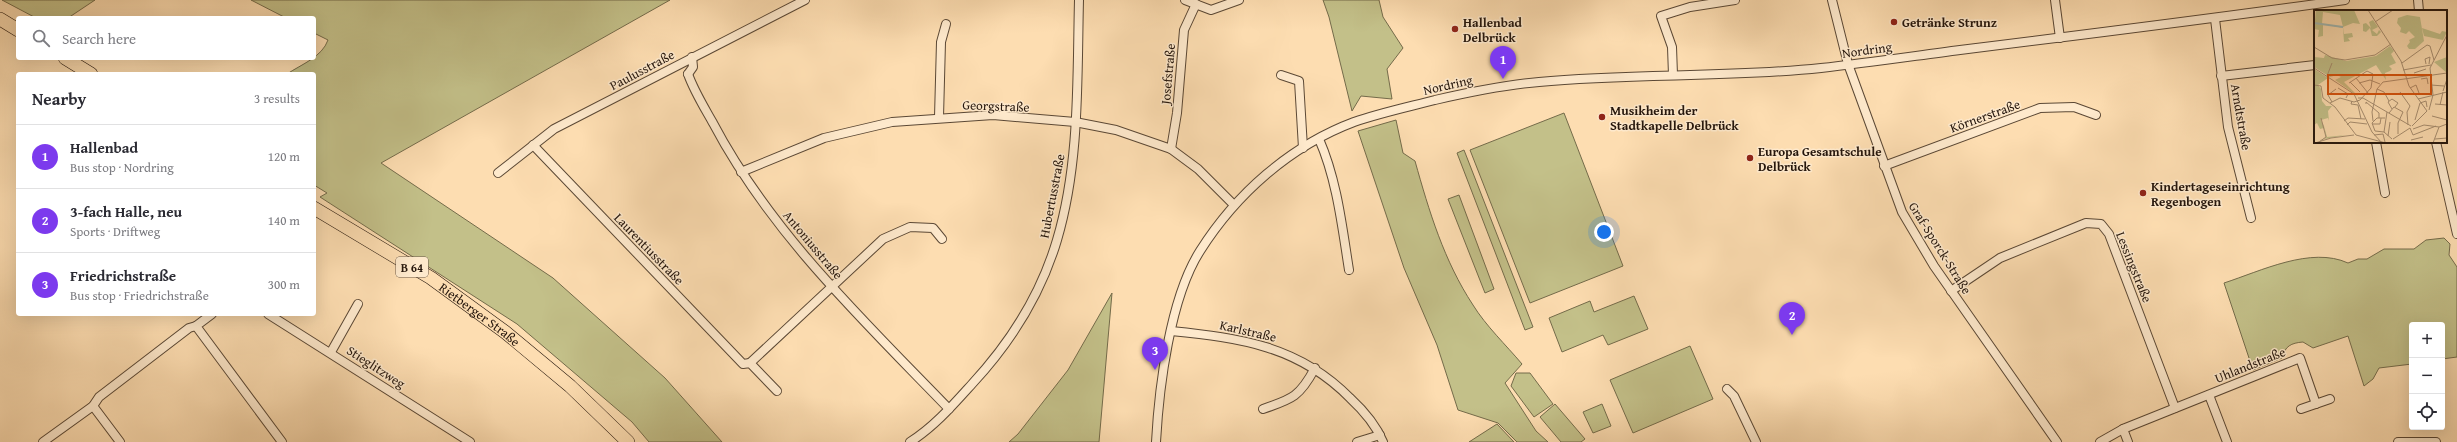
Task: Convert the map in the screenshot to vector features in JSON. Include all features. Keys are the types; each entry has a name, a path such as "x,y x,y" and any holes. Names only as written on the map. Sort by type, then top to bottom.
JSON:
{"main road":[{"path":"0,19 16,29"},
{"path":"67,60 88,72"},
{"name":"Rietberger Straße","path":"316,209 431,278 505,332 570,386 628,442"}],"street":[{"name":"Paulusstraße","path":"498,173 554,129 805,0"},
{"name":"Hubertusstraße","path":"910,442 949,409 997,357 1033,300 1057,240 1070,181 1075,122 1079,0"},
{"path":"1185,0 1211,10 1239,0"},
{"path":"1673,75 1672,46 1661,16 1690,7 1735,0"},
{"name":"Graf-Sporck-Straße","path":"1832,0 1848,64 1902,212 1951,291 2057,442"},
{"path":"2055,0 2060,38"},
{"name":"Nordring","path":"1319,139 1352,123 1392,111 1498,87 1555,80 1819,68 2215,19 2345,0"},
{"path":"2418,0 2419,10"},
{"name":"Josefstraße","path":"1171,149 1177,113 1184,30 1196,4"},
{"name":"Arndtstraße","path":"2215,19 2228,127 2251,218"},
{"path":"939,118 942,42 946,24"},
{"path":"676,67 688,74 693,68 692,57"},
{"path":"2221,76 2314,65"},
{"name":"Antoniusstraße","path":"688,74 755,195 831,286 949,409"},
{"path":"1281,74 1300,81 1303,148"},
{"name":"Körnerstraße","path":"1884,166 2040,108 2074,106 2096,115"},
{"name":"Georgstraße","path":"741,172 824,138 892,122 993,115 1075,122 1116,130 1171,149 1198,169 1234,205"},
{"path":"1156,442 1159,402 1171,331 1182,291 1198,253 1234,205 1261,178 1303,148 1319,139 1326,153 1338,204 1349,270"},
{"path":"2376,143 2385,194"},
{"path":"2436,143 2457,232"},
{"name":"Laurentiusstraße","path":"533,145 743,364 750,363 777,391"},
{"name":"Lessingstraße","path":"1951,291 2000,258 2086,222 2101,224 2109,234 2175,408"},
{"path":"750,363 831,286 884,239 910,227 933,228 942,239"},
{"path":"331,352 358,304"},
{"path":"43,442 93,406 99,397 189,328 196,326 209,316"},
{"name":"Stieglitzweg","path":"271,316 331,352 470,442"},
{"path":"196,326 282,442"},
{"name":"Karlstraße","path":"1171,331 1224,336 1272,347 1315,368 1340,387 1362,410 1381,438 1357,442"},
{"name":"Uhlandstraße","path":"2100,442 2123,429 2300,358 2316,404"},
{"path":"1263,409 1290,400 1305,387 1315,368"},
{"path":"1727,389 1734,396 1756,442"},
{"name":"Uhlandstraße","path":"2209,394 2227,442"},
{"path":"2301,409 2330,399"},
{"path":"93,406 120,442"},
{"path":"2123,429 2128,442"},
{"path":"2398,442 2436,442"}],"shaded area":[{"path":"2,0 95,0 71,16 32,16"},
{"path":"251,0 670,0 381,163 553,278 665,378 722,442 649,442 632,422 517,324 320,197 327,193 316,186 316,72 290,72 310,60 316,60 316,56 328,40 316,34 316,16 282,16"},
{"path":"1323,0 1379,0 1383,17 1403,48 1387,69 1392,99 1361,96 1352,111 1329,17"},
{"path":"1564,113 1623,266 1530,303 1470,150"},
{"path":"1396,120 1403,153 1415,161 1438,235 1454,271 1478,313 1522,364 1505,383 1536,431 1548,442 1517,442 1498,423 1458,410 1437,345 1404,268 1358,131"},
{"path":"1464,150 1533,327 1525,330 1457,153"},
{"path":"1459,195 1494,289 1485,293 1448,199"},
{"path":"2444,238 2450,244 2449,255 2457,267 2457,357 2445,359 2445,322 2409,322 2409,364 2379,368 2373,379 2364,386 2348,336 2313,348 2303,342 2292,344 2287,348 2282,358 2253,370 2224,283 2286,262 2318,257 2334,258 2348,263 2358,259 2367,259 2384,249 2414,249 2426,240"},
{"path":"1112,293 1099,442 1009,442 1018,434 1068,370"},
{"path":"1634,296 1648,329 1608,345 1603,335 1562,352 1549,318 1590,301 1594,312"},
{"path":"1690,346 1713,399 1633,433 1610,380"},
{"path":"1516,373 1530,373 1553,404 1534,417 1511,386"},
{"path":"1555,404 1585,439 1581,442 1561,442 1540,417"},
{"path":"1602,404 1611,426 1593,433 1583,412"},
{"path":"1497,424 1514,442 1469,442"}],"place":[{"name":"Getränke Strunz","path":"1894,22"},
{"name":"Hallenbad Delbrück","path":"1455,29"},
{"name":"Hallenbad","path":"1503,79"},
{"name":"Musikheim der Stadtkapelle Delbrück","path":"1602,117"},
{"name":"Europa Gesamtschule Delbrück","path":"1750,158"},
{"name":"Kindertageseinrichtung Regenbogen","path":"2143,193"},
{"name":"3-fach Halle, neu","path":"1792,335"},
{"name":"Friedrichstraße","path":"1155,370"}]}
